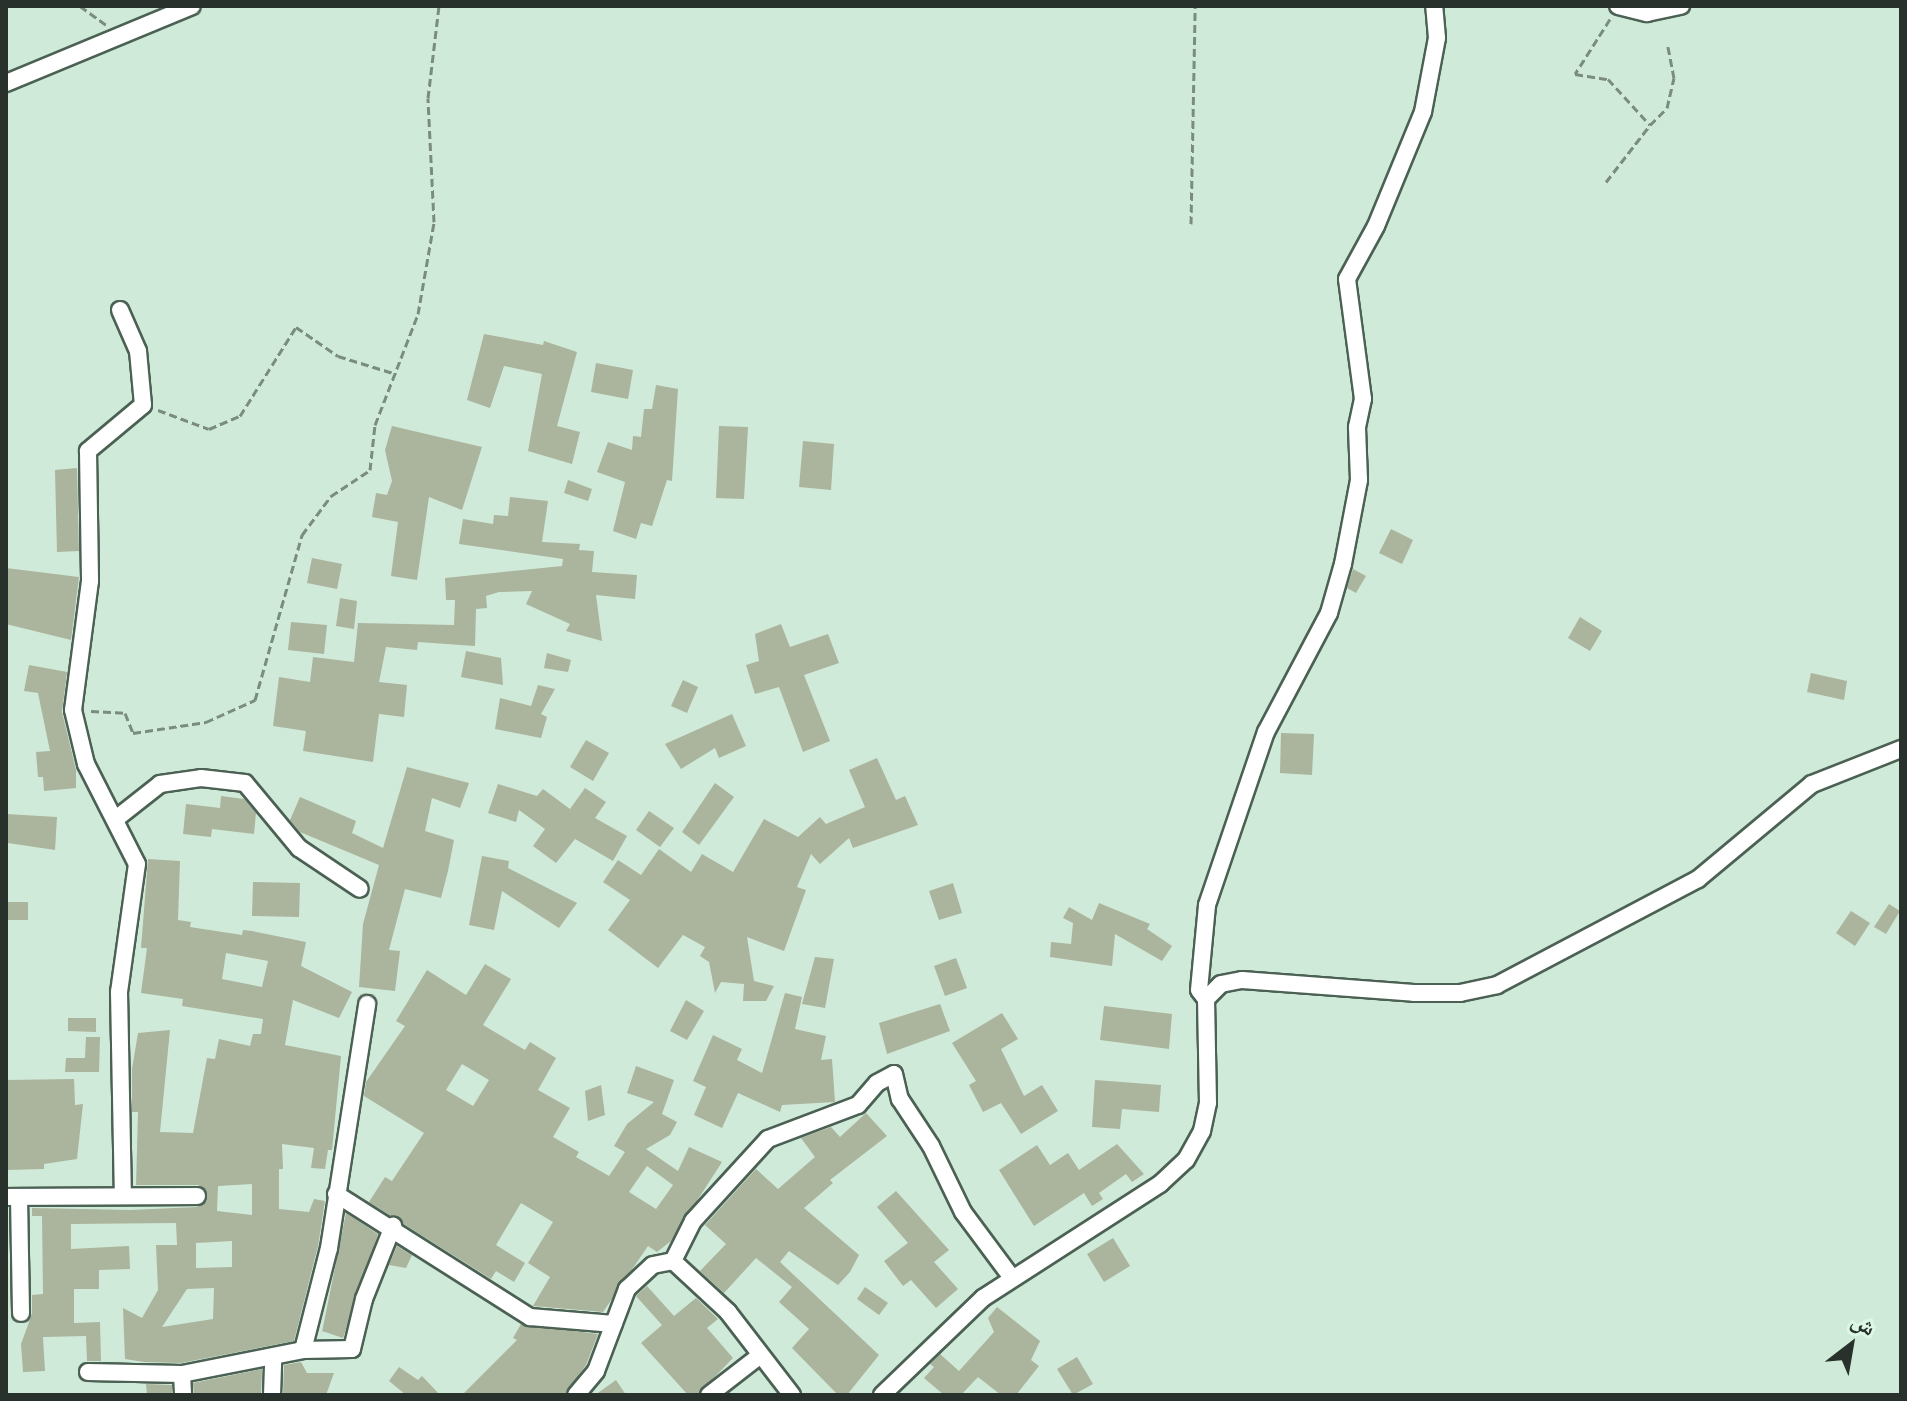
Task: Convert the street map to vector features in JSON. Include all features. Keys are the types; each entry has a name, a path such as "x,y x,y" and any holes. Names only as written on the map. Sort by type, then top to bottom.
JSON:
{"street":[{"path":"6,83 192,6"},
{"path":"882,1395 983,1298 1160,1184 1186,1160 1202,1131 1208,1103 1206,999 1199,990 1207,905 1266,732 1329,613 1343,564 1359,480 1357,427 1363,399 1347,279 1376,226 1423,112 1437,38 1434,6"},
{"path":"1617,7 1647,13 1681,6"},
{"path":"120,310 138,351 143,405 88,451 90,581 73,710 86,764 117,818 137,864 119,992 123,1194"},
{"path":"1206,999 1221,984 1242,980 1414,993 1460,993 1497,985 1698,879 1812,784 1901,749"},
{"path":"117,818 160,784 201,778 245,783 299,848 360,889"},
{"path":"303,1350 329,1248 367,1004"},
{"path":"673,1261 693,1221 768,1139 858,1105 877,1083 894,1074 900,1099 931,1146 963,1212 1012,1278"},
{"path":"336,1194 393,1226 530,1317 614,1324"},
{"path":"21,1313 12,1197 197,1196"},
{"path":"88,1372 182,1374 303,1350 352,1349 364,1299 393,1226"},
{"path":"576,1395 596,1371 627,1289 653,1265 673,1261"},
{"path":"673,1261 728,1312 758,1357 792,1395"},
{"path":"709,1395 758,1357"},
{"path":"272,1395 273,1358"},
{"path":"182,1374 183,1395"}],"path":[{"path":"80,6 121,36"},
{"path":"73,710 125,713 133,733 206,722 255,700 302,535 331,496 370,470 375,425 418,314 434,222 428,98 439,6"},
{"path":"1191,224 1195,6"},
{"path":"1617,7 1575,74 1608,79 1650,125"},
{"path":"1606,182 1667,108 1674,78 1668,47"},
{"path":"143,405 209,429 240,416 296,327 338,356 396,374"}],"building":[{"path":"484,334 543,345 544,341 577,352 557,426 580,432 572,464 528,451 542,374 504,366 490,408 467,400"},
{"path":"596,363 633,370 628,399 591,392"},
{"path":"656,385 678,389 672,481 667,480 652,526 641,523 636,539 613,531 625,482 597,472 608,442 632,450 633,436 641,437 644,409 652,409"},
{"path":"392,426 482,447 462,510 429,497 417,580 391,576 398,522 372,517 376,493 387,495 392,481 385,450"},
{"path":"719,426 748,427 744,499 716,498"},
{"path":"803,441 834,444 831,490 799,487"},
{"path":"77,468 79,551 57,552 55,470"},
{"path":"568,480 592,489 588,501 564,493"},
{"path":"510,497 548,501 542,542 580,544 579,550 594,551 592,572 637,575 635,599 596,595 602,641 566,631 570,624 526,604 532,591 499,592 486,596 487,608 476,609 475,646 418,642 417,650 386,647 379,682 407,685 404,717 379,714 373,762 303,751 306,731 273,726 279,677 310,682 313,657 354,662 358,623 454,625 455,600 446,600 445,578 562,566 563,559 459,544 463,519 493,524 494,515 508,516"},
{"path":"1391,529 1413,540 1402,564 1379,553"},
{"path":"312,558 342,564 337,589 307,583"},
{"path":"6,568 79,577 71,640 6,624"},
{"path":"1353,569 1366,576 1356,593 1347,588"},
{"path":"340,598 357,601 354,629 336,626"},
{"path":"1580,617 1602,631 1590,651 1568,638"},
{"path":"291,622 327,625 324,654 288,650"},
{"path":"781,624 790,647 828,634 839,663 804,675 830,741 803,752 779,687 755,694 746,665 759,661 755,634"},
{"path":"466,651 501,658 503,685 461,677"},
{"path":"547,653 571,660 568,672 544,668"},
{"path":"29,665 67,672 62,712 76,770 76,788 44,791 43,777 38,777 36,752 50,751 38,693 24,691"},
{"path":"1811,673 1847,681 1844,700 1807,692"},
{"path":"683,680 698,687 687,713 671,706"},
{"path":"538,685 555,689 541,714 547,717 541,738 495,729 500,698 531,706"},
{"path":"732,714 746,746 719,758 715,748 681,769 665,744"},
{"path":"1281,733 1314,734 1312,775 1280,773"},
{"path":"586,740 609,753 593,781 570,767"},
{"path":"877,758 896,800 905,796 918,825 853,848 849,838 820,864 811,854 797,887 806,890 784,951 747,937 754,981 774,986 766,1001 743,1001 744,984 721,982 715,993 709,962 700,956 705,947 683,935 658,968 608,930 630,900 603,882 618,860 641,875 659,849 691,872 702,854 733,872 764,819 798,837 820,817 826,824 865,807 849,770"},
{"path":"407,767 469,783 460,808 432,798 425,831 454,840 441,898 405,889 389,950 400,951 395,991 359,987 363,924 379,865 300,832 290,820 300,797 356,821 352,833 383,848"},
{"path":"715,783 734,797 699,845 682,832"},
{"path":"498,784 537,796 543,789 570,809 585,788 606,802 595,818 627,836 613,861 575,839 556,863 533,846 545,829 519,810 516,822 488,813"},
{"path":"221,796 244,799 256,813 254,834 212,829 211,837 183,834 186,804 220,808"},
{"path":"649,811 674,828 660,847 636,830"},
{"path":"6,814 57,817 55,850 8,843"},
{"path":"482,856 509,861 508,868 577,903 559,928 502,891 494,930 469,925"},
{"path":"148,859 180,861 178,920 191,922 190,927 242,935 243,930 252,931 306,942 301,966 352,992 339,1018 293,1000 285,1045 341,1056 332,1150 328,1150 325,1169 311,1168 314,1148 282,1144 279,1209 309,1212 314,1199 325,1201 318,1246 294,1341 181,1363 125,1359 123,1308 142,1318 158,1290 156,1245 177,1245 176,1223 71,1224 71,1249 129,1246 130,1269 99,1270 99,1289 74,1289 74,1323 100,1322 101,1361 87,1361 86,1336 43,1337 45,1371 23,1372 21,1344 32,1314 32,1295 43,1294 42,1216 32,1216 32,1208 131,1210 197,1207 207,1201 206,1190 198,1185 136,1185 138,1112 132,1112 132,1069 138,1033 170,1030 160,1132 193,1133 207,1058 215,1059 219,1039 250,1046 253,1034 261,1034 263,1019 182,1006 183,999 141,993 147,948 141,948","holes":["226,953 268,961 262,987 222,979","252,1184 252,1215 217,1211 218,1186","232,1241 232,1267 196,1268 196,1243","214,1288 213,1319 162,1327 187,1289"]},
{"path":"253,882 300,883 299,917 252,916"},
{"path":"953,883 962,913 939,920 929,891"},
{"path":"6,902 28,902 28,920 6,920"},
{"path":"1099,903 1150,924 1147,929 1172,946 1162,961 1115,934 1112,966 1050,957 1051,942 1071,944 1073,923 1063,918 1069,907 1092,920"},
{"path":"1889,904 1900,911 1886,934 1874,927"},
{"path":"1851,911 1870,923 1855,946 1836,933"},
{"path":"815,957 834,959 825,1008 802,1004"},
{"path":"956,958 967,988 945,996 934,966"},
{"path":"485,964 511,979 483,1025 525,1050 530,1042 556,1058 538,1090 570,1108 553,1137 579,1152 576,1157 609,1176 625,1152 614,1146 627,1124 654,1102 627,1093 636,1066 674,1080 662,1114 677,1122 670,1135 646,1149 678,1171 689,1147 722,1162 671,1241 657,1252 648,1246 603,1312 533,1306 550,1277 528,1263 553,1222 521,1203 496,1245 525,1263 514,1282 496,1271 491,1279 369,1202 385,1177 392,1181 424,1133 364,1096 366,1082 405,1026 396,1021 427,970 466,995","holes":["462,1064 489,1080 473,1106 446,1090","647,1166 673,1185 656,1209 629,1192"]},
{"path":"785,993 802,997 795,1029 826,1036 821,1060 832,1059 835,1102 782,1105 780,1112 738,1093 722,1128 694,1115 706,1087 693,1081 713,1035 742,1049 737,1060 762,1073"},
{"path":"686,1000 704,1011 687,1040 670,1031"},
{"path":"940,1004 950,1031 887,1054 879,1023"},
{"path":"1104,1006 1172,1014 1169,1049 1100,1040"},
{"path":"1002,1013 1018,1039 1001,1049 1024,1096 1042,1085 1058,1111 1021,1134 1001,1103 983,1112 969,1085 976,1081 952,1043"},
{"path":"68,1018 96,1018 96,1032 68,1031"},
{"path":"86,1037 100,1037 99,1072 65,1072 66,1058 85,1058"},
{"path":"74,1079 75,1105 83,1104 77,1159 44,1164 44,1169 6,1170 6,1080"},
{"path":"1095,1080 1161,1085 1159,1112 1122,1109 1120,1129 1092,1127"},
{"path":"601,1085 605,1115 588,1121 585,1091"},
{"path":"866,1113 887,1136 830,1180 833,1183 804,1208 859,1255 850,1272 838,1285 789,1251 780,1262 879,1355 847,1395 838,1395 792,1348 809,1329 779,1302 792,1287 756,1258 724,1293 700,1271 726,1244 705,1225 756,1169 778,1189 815,1157 801,1138 831,1127 840,1137"},
{"path":"1117,1144 1144,1174 1132,1182 1126,1174 1099,1193 1103,1199 1092,1206 1084,1193 1034,1226 999,1170 1037,1145 1050,1165 1068,1153 1079,1170"},
{"path":"896,1191 949,1250 934,1262 958,1289 936,1308 911,1280 903,1286 884,1261 908,1243 877,1207"},
{"path":"346,1213 378,1234 343,1338 322,1331"},
{"path":"1113,1238 1130,1266 1104,1282 1087,1254"},
{"path":"397,1246 412,1255 406,1268 389,1265"},
{"path":"647,1286 674,1316 696,1298 718,1319 707,1328 733,1358 697,1395 688,1395 641,1343 662,1325 636,1296"},
{"path":"865,1287 888,1303 879,1315 857,1299"},
{"path":"997,1307 1040,1341 1031,1360 1039,1366 1016,1395 1001,1395 978,1377 961,1395 944,1395 924,1378 934,1367 930,1364 940,1354 959,1371 994,1332 988,1318"},
{"path":"521,1324 598,1334 586,1365 565,1395 462,1395 517,1340 513,1338"},
{"path":"1077,1357 1093,1384 1073,1395 1057,1369"},
{"path":"301,1362 307,1373 334,1373 326,1395 283,1395 284,1365"},
{"path":"399,1367 418,1380 422,1376 440,1395 406,1395 389,1381"},
{"path":"262,1369 261,1394 194,1395 193,1383"},
{"path":"616,1380 626,1395 595,1395"},
{"path":"146,1384 172,1385 172,1395 147,1395"}]}
